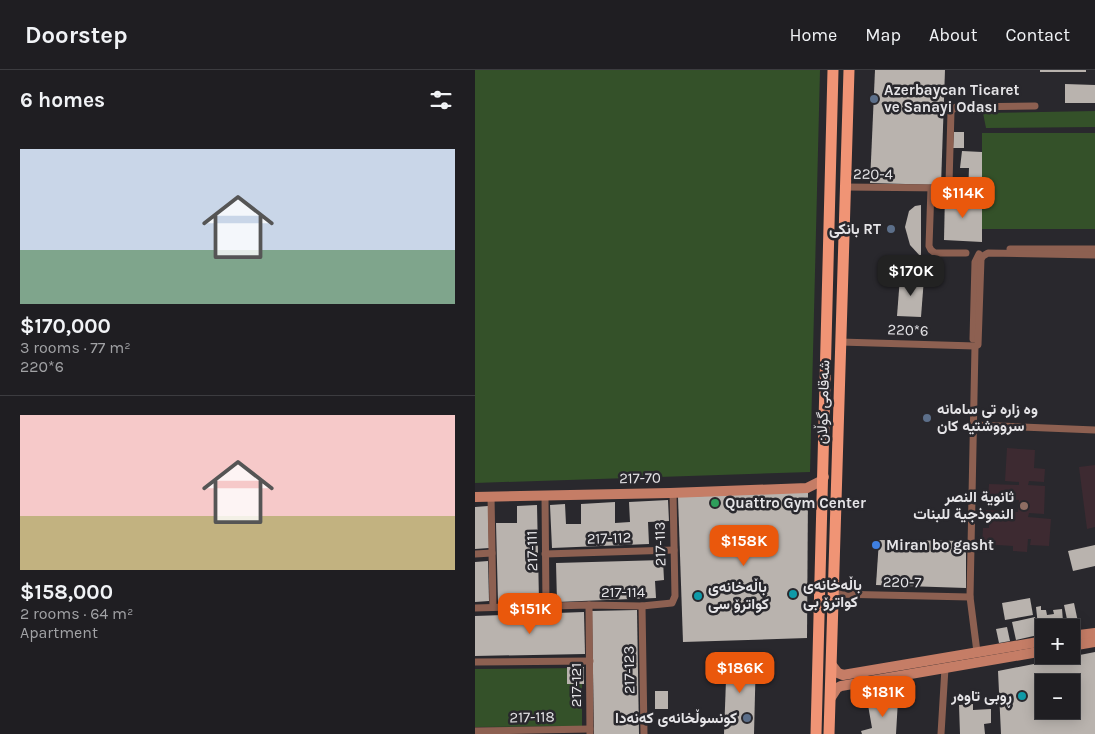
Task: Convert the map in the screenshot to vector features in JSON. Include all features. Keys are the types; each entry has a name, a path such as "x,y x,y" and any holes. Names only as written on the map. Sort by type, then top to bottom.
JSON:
{"main road":[{"name":"شەقامی گوڵان","path":"817,734 833,70"},
{"name":"شەقامی گوڵان","path":"829,734 839,342 849,70"},
{"path":"831,165 833,160 839,158 843,160 845,165"}],"street":[{"path":"966,253 935,252 929,246 931,188 945,188 948,186 951,111 956,107 1035,106"},
{"name":"220-4","path":"844,187 931,188"},
{"path":"977,652 971,597 975,262 980,252 986,249 1095,249"},
{"path":"975,345 980,261 984,255 991,253 1095,255"},
{"name":"220*6","path":"839,342 975,345"},
{"path":"973,425 1095,430"},
{"path":"807,488 821,481 824,476"},
{"path":"807,488 816,492 824,500"},
{"name":"217-70","path":"475,496 545,496 807,488"},
{"name":"217-113","path":"673,492 675,596"},
{"path":"491,496 493,607"},
{"name":"217-111","path":"545,496 546,607"},
{"name":"217-112","path":"545,554 674,550"},
{"path":"475,554 492,554"},
{"name":"220-7","path":"834,594 971,597"},
{"name":"217-114","path":"475,608 667,605 672,603 675,596"},
{"name":"217-121","path":"589,605 590,732"},
{"name":"217-123","path":"642,606 644,734"},
{"path":"1080,634 1095,632"},
{"path":"830,699 837,687 856,678 977,652 1035,642"},
{"path":"1080,644 1095,642"},
{"path":"831,664 841,675 856,678 945,668 1035,653"},
{"path":"475,662 590,661"},
{"path":"941,734 945,668"},
{"name":"217-118","path":"475,731 590,732"}],"shaded area":[{"path":"1007,448 1035,450 1034,468 1045,469 1044,482 1029,481 1028,485 1045,486 1044,514 1029,513 1028,517 1051,519 1049,546 1030,545 1031,539 1028,539 1027,552 1013,551 1013,546 982,544 983,528 989,528 989,524 985,524 986,510 1018,512 1019,500 988,498 989,484 1019,485 1019,482 1005,481"},
{"path":"1095,465 1095,527 1087,529 1079,467"}],"green space":[{"path":"475,70 820,70 810,472 475,483"},
{"path":"1095,111 1095,127 986,128 983,113"},
{"path":"982,133 1095,133 1095,229 982,229"},
{"path":"582,668 582,726 475,727 475,669"}],"building":[{"path":"875,70 945,70 941,185 870,183"},
{"path":"1040,70 1086,70 1086,72 1040,72"},
{"path":"1065,84 1095,85 1095,103 1065,103"},
{"path":"954,132 964,132 964,148 953,148"},
{"path":"962,151 982,152 982,196 968,195 969,168 960,168"},
{"path":"945,194 982,198 982,242 944,240"},
{"path":"921,205 921,257 910,245 905,227 909,211 915,206"},
{"path":"900,277 924,278 921,317 897,316"},
{"path":"808,492 807,638 683,642 678,497"},
{"path":"668,500 669,521 648,522 649,544 552,548 550,505 565,504 566,524 581,524 581,504 615,502 615,523 630,522 629,502"},
{"path":"537,505 539,601 498,602 496,523 517,523 517,506"},
{"path":"488,506 489,548 475,549 475,507"},
{"path":"879,540 966,541 966,588 876,585"},
{"path":"1095,545 1095,566 1073,571 1068,551"},
{"path":"663,560 664,580 655,581 656,598 557,602 556,563"},
{"path":"488,561 489,601 475,602 475,562"},
{"path":"1030,598 1033,615 1005,620 1002,603"},
{"path":"1074,603 1077,619 1067,619 1064,605"},
{"path":"1041,606 1041,610 1046,610 1047,615 1054,614 1053,610 1062,609 1063,619 1037,619 1036,607"},
{"path":"637,610 639,734 594,734 592,611"},
{"path":"584,612 585,654 475,656 475,616"},
{"path":"1035,617 1035,636 1016,640 1012,622"},
{"path":"1007,627 1010,641 999,643 996,629"},
{"name":"ڕوبی تاوەر","path":"1095,652 1095,734 1001,734 998,671 1035,664 1080,664 1080,655"},
{"path":"727,653 756,654 754,734 724,734"},
{"path":"567,667 584,667 584,684 567,684"},
{"path":"655,691 668,691 668,709 655,709"},
{"path":"898,700 896,734 862,734 861,731 872,728 868,705"},
{"path":"973,704 973,710 991,709 991,723 984,724 985,734 960,734 959,705"}],"place":[{"name":"Azerbaycan Ticaret ve Sanayi Odası","path":"874,99"},
{"name":"بانكی RT","path":"891,229"},
{"name":"وه زاره تى سامانه سرووشتيه كان","path":"927,418"},
{"name":"Quattro Gym Center","path":"715,503"},
{"name":"ثانوية النصر النموذجية للبنات","path":"1024,506"},
{"name":"Miran bo gasht","path":"876,545"},
{"name":"باڵەخانەی کواترۆ بی","path":"793,594"},
{"name":"باڵەخانەی کواترۆ سی","path":"698,596"},
{"name":"ڕوبی تاوەر","path":"1022,696"},
{"name":"کونسوڵخانەی کەنەدا","path":"747,718"}]}
